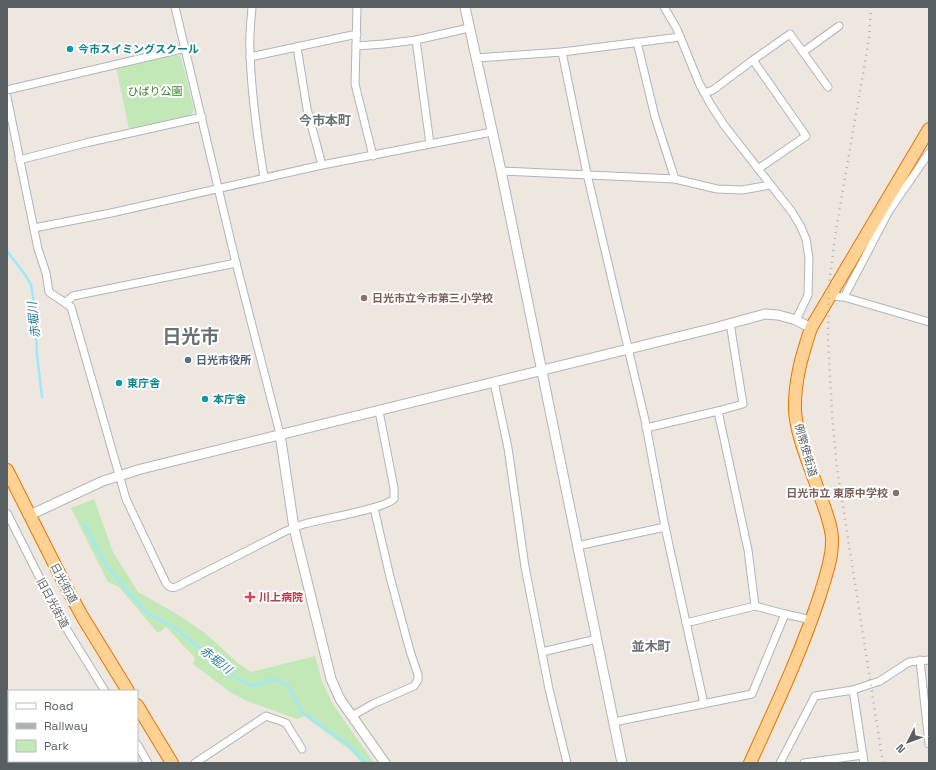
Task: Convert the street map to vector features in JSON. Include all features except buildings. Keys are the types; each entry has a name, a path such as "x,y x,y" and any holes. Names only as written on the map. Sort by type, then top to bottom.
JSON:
{"highway":[{"name":"例幣使街道","path":"750,763 812,620 828,570 833,542 828,519 801,440 796,412 796,389 802,354 811,328 929,129"},
{"name":"日光街道","path":"7,470 74,602 127,690"},
{"path":"138,707 172,763"}],"street":[{"path":"175,7 236,263 280,434 294,528 330,679 340,699 385,763"},
{"path":"252,7 250,57 254,116 264,177"},
{"path":"357,7 355,84 373,156"},
{"path":"465,7 501,171 622,763"},
{"path":"664,7 677,29 704,93 724,125 792,212 801,227 806,239 809,258 808,295 796,320"},
{"path":"803,52 839,26"},
{"path":"356,46 416,40 469,28"},
{"path":"250,57 356,34"},
{"path":"704,93 713,90 790,34 828,87"},
{"path":"476,58 562,52 680,37"},
{"path":"416,40 430,144"},
{"path":"637,42 655,117 675,179"},
{"path":"297,47 307,109 322,165"},
{"path":"7,90 186,48"},
{"path":"562,52 587,174 629,349 665,527 704,704"},
{"path":"754,60 806,136 758,168"},
{"path":"7,97 10,133 19,160 38,249 46,272 49,292 71,307 129,508 169,587 172,588 178,586 302,524 374,508 394,499 394,488 379,411"},
{"path":"19,160 90,142 202,117"},
{"path":"34,228 119,211 264,177 492,132"},
{"path":"844,297 889,211 929,153"},
{"path":"501,171 675,179 717,189 742,190 770,185"},
{"path":"65,303 73,296 236,263"},
{"path":"831,296 844,297 929,322"},
{"path":"30,515 119,475 765,314 778,315 796,320 811,328"},
{"path":"646,428 743,404 730,323"},
{"path":"494,382 508,448 525,567 549,689 567,763"},
{"path":"718,411 748,550 755,606"},
{"path":"352,716 373,704 414,686 418,680 418,675 390,577 374,508"},
{"name":"旧日光街道","path":"7,513 61,620 104,690"},
{"path":"577,546 665,527"},
{"path":"686,623 755,606 812,620"},
{"path":"614,722 752,694 785,614"},
{"path":"542,652 597,639"},
{"path":"920,660 929,744"},
{"path":"780,763 815,696 854,690 880,681 909,662 929,660"},
{"path":"854,690 864,763"},
{"path":"195,763 266,716 286,723 302,749"},
{"path":"138,746 148,763"},
{"path":"804,763 863,754"}],"green space":[{"name":"ひばり公園","path":"177,55 181,57 194,110 190,116 129,129 116,67"},
{"path":"94,499 113,552 138,592 175,613 205,633 239,664 251,672 315,656 322,681 332,703 374,763 362,763 350,750 304,716 297,719 247,701 230,692 193,664 195,658 166,627 158,633 119,587 108,582 71,508"}],"waterway":[{"name":"赤堀川","path":"7,251 31,285 35,308 37,355 42,397"},
{"name":"赤堀川","path":"84,524 107,567 147,613 172,626 234,676 248,684 253,686 270,680 277,680 288,686 302,712 346,743 366,763"}],"railway":[{"path":"871,7 869,39 836,230 829,284 828,340 832,414 837,468 883,763"}],"place":[{"name":"今市スイミングスクール","path":"70,49"},
{"name":"日光市立今市第三小学校","path":"364,298"},
{"name":"日光市役所","path":"188,360"},
{"name":"東庁舎","path":"119,383"},
{"name":"本庁舎","path":"205,399"},
{"name":"日光市立 東原中学校","path":"896,493"},
{"name":"川上病院","path":"250,597"}],"district":[{"name":"今市本町","path":"325,120"},
{"name":"日光市","path":"191,336"},
{"name":"並木町","path":"651,646"}]}
